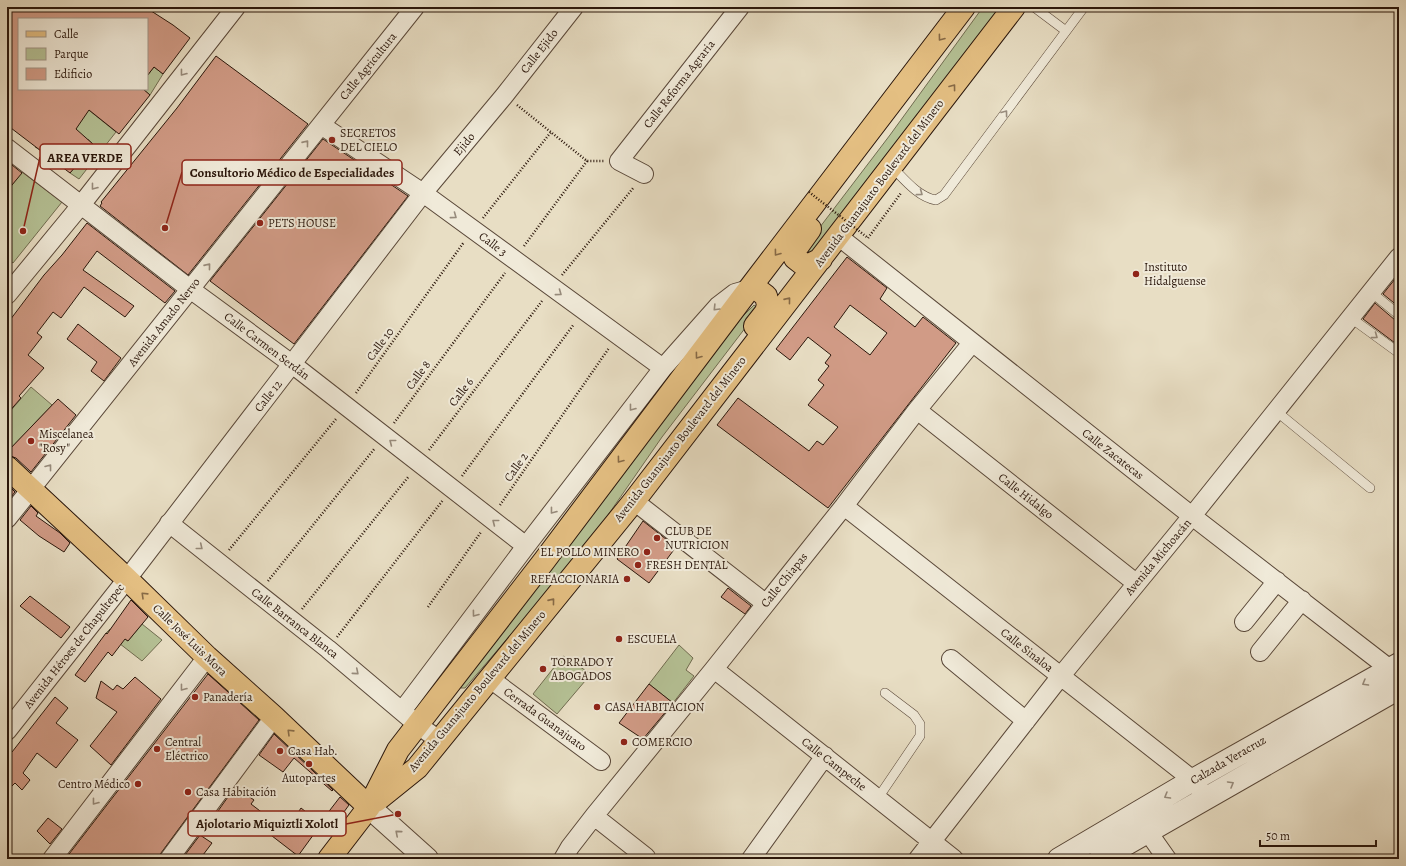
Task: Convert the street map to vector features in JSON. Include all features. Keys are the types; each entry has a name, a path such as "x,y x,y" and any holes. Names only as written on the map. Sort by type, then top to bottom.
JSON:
{"main road":[{"name":"Avenida Guanajuato Boulevard del Minero","path":"369,807 398,750 410,718 544,561 964,7"},
{"name":"Avenida Guanajuato Boulevard del Minero","path":"369,807 417,768 634,501 1014,7"},
{"path":"821,259 811,264 804,265 795,258 795,250 867,155 919,67"},
{"path":"651,478 681,424 766,312 768,305 766,296 758,290 749,289"},
{"name":"Calle José Luis Mora","path":"7,468 127,579 207,657 274,717 369,807"},
{"path":"328,859 369,807"}],"street":[{"path":"7,295 236,7"},
{"name":"Calle Agricultura","path":"321,125 415,7"},
{"name":"Calle Ejido","path":"504,96 574,7"},
{"name":"Calle Reforma Agraria","path":"618,160 740,7"},
{"name":"Ejido","path":"423,193 504,96"},
{"name":"Calle 3","path":"321,125 423,193 663,368"},
{"name":"Avenida Amado Nervo","path":"7,519 321,125"},
{"name":"Calle Carmen Serdán","path":"7,148 190,289 292,364 526,546"},
{"path":"618,160 644,174"},
{"name":"Calle 12","path":"127,579 423,193"},
{"name":"Calle Zacatecas","path":"838,236 1192,516 1397,674"},
{"name":"Avenida Michoacán","path":"918,859 1060,677 1192,516 1399,257"},
{"path":"410,718 526,546 663,368 718,306 735,293 749,289"},
{"name":"Calle Chiapas","path":"563,859 570,847 594,816 714,669 765,603 844,506 917,410 972,343"},
{"name":"Calle Hidalgo","path":"917,410 1136,583"},
{"path":"634,501 765,603"},
{"name":"Calle Sinaloa","path":"844,506 1060,677 1194,780 1206,798"},
{"name":"Calle Barranca Blanca","path":"170,523 439,740"},
{"name":"Avenida Héroes de Chapultepec","path":"7,731 127,579"},
{"path":"1244,622 1277,581"},
{"path":"1260,652 1302,600"},
{"path":"52,859 207,657"},
{"path":"951,659 1026,721"},
{"name":"Calle Campeche","path":"714,669 954,859"},
{"name":"Calzada Veracruz","path":"1059,859 1194,780 1397,674"},
{"name":"Calzada Veracruz","path":"1100,859 1206,798 1397,674"},
{"name":"Cerrada Guanajuato","path":"489,678 601,761"},
{"path":"169,859 274,717"},
{"path":"751,859 825,756"},
{"name":"Calle José Luis Mora","path":"369,807 427,859"},
{"path":"594,816 646,857"},
{"path":"1148,832 1167,859"}],"lane":[{"path":"1034,7 1066,31"},
{"path":"892,167 908,184 928,199 936,200 944,195 1084,7"},
{"path":"1371,292 1399,315"},
{"path":"1351,318 1399,353"},
{"path":"1276,411 1370,488"},
{"path":"878,798 920,736 920,724 914,715 885,693"}],"path":[{"path":"504,96 587,161 618,160"},
{"name":"Calle 10","path":"219,562 346,406 473,230 551,132"},
{"name":"Calle 8","path":"258,594 384,436 587,161"},
{"name":"Calle 6","path":"292,621 419,464 552,288 644,174"},
{"path":"808,192 868,238 902,193"},
{"name":"Calle 2","path":"428,607 618,336"}],"green space":[{"path":"983,7 1001,7 812,252 804,252 804,248 890,135"},
{"path":"154,67 163,74 150,95 144,90 148,90 148,75"},
{"path":"75,99 116,132 79,179 70,173 94,145 88,139 81,147 45,153 35,147"},
{"path":"22,172 62,202 13,263 7,259 7,191"},
{"path":"754,305 758,308 749,323 662,437 599,528 555,583 465,688 461,688 460,685 742,317"},
{"path":"31,387 52,405 12,447 7,442 7,415"},
{"path":"142,624 162,640 142,661 106,633 110,629 128,641"},
{"path":"679,645 693,658 686,670 694,676 673,703 649,684"},
{"path":"563,656 591,674 557,714 533,694"}],"building":[{"path":"7,7 145,7 190,38 163,74 154,67 148,75 148,18 18,18 18,90 144,90 150,95 119,134 89,110 76,129 94,145 70,173 7,125"},
{"path":"216,56 308,124 188,275 100,206 102,203 101,202 177,108"},
{"path":"323,139 408,196 294,344 210,281"},
{"path":"7,161 22,173 7,191"},
{"path":"87,223 175,291 165,303 97,251 83,270 134,306 125,317 84,287 61,318 53,312 37,333 42,337 28,355 44,368 19,396 21,398 7,414 7,324 44,275"},
{"path":"847,257 887,288 880,299 915,327 923,317 956,343 828,508 717,425 738,398 809,451 817,441 823,445 838,427 808,405 824,385 818,380 829,366 825,363 831,355 808,337 790,360 776,349","holes":["850,305 887,333 870,355 834,327"]},
{"path":"1399,274 1399,307 1383,294"},
{"path":"1375,303 1395,320 1399,321 1399,346 1363,319"},
{"path":"78,324 121,358 104,381 91,371 97,362 67,339"},
{"path":"58,399 76,415 31,472 16,458 7,455 7,452"},
{"path":"7,484 15,492 7,502"},
{"path":"31,506 38,513 36,516 60,533 70,543 64,552 39,536 20,520"},
{"path":"643,521 676,547 649,583 617,559"},
{"path":"728,588 751,606 745,614 721,597"},
{"path":"30,596 70,627 61,638 20,606"},
{"path":"131,600 148,617 128,641 125,639 112,656 108,652 85,682 75,675"},
{"path":"208,674 259,720 161,853 159,859 67,859 66,858"},
{"path":"135,677 161,699 111,765 90,746 117,712 96,698 101,681 113,690 117,685 123,689"},
{"path":"649,684 673,703 643,739 619,723"},
{"path":"55,697 68,708 56,723 78,740 56,768 37,753 23,773 30,780 22,790 15,783 7,791 7,748 12,752"},
{"name":"Casa Hab.","path":"274,734 333,790 332,791 294,758 283,772 259,755"},
{"path":"235,787 254,800 251,804 286,831 301,808 320,823 340,797 349,805 330,831 328,830 326,833 319,827 298,856 250,819 241,829 218,811"},
{"path":"48,818 62,829 50,844 37,831"},
{"path":"200,835 212,843 200,859 182,859"}],"place":[{"name":"SECRETOS DEL CIELO","path":"332,140"},
{"name":"PETS HOUSE","path":"260,223"},
{"name":"Consultorio Médico de Especialidades","path":"165,228"},
{"name":"AREA VERDE","path":"23,231"},
{"name":"Instituto Hidalguense","path":"1136,274"},
{"name":"Miscelanea \"Rosy\"","path":"31,441"},
{"name":"CLUB DE NUTRICION","path":"657,538"},
{"name":"EL POLLO MINERO","path":"647,552"},
{"name":"FRESH DENTAL","path":"638,565"},
{"name":"REFACCIONARIA","path":"627,579"},
{"name":"ESCUELA","path":"619,639"},
{"name":"TORRADO Y ABOGADOS","path":"543,669"},
{"name":"Panadería","path":"195,697"},
{"name":"CASA HABITACION","path":"597,707"},
{"name":"COMERCIO","path":"624,742"},
{"name":"Central Eléctrico","path":"157,749"},
{"name":"Casa Hab.","path":"280,751"},
{"name":"Autopartes","path":"309,764"},
{"name":"Centro Médico","path":"138,784"},
{"name":"Casa Habitación","path":"188,792"},
{"name":"Ajolotario Miquiztli Xolotl","path":"398,814"}]}
